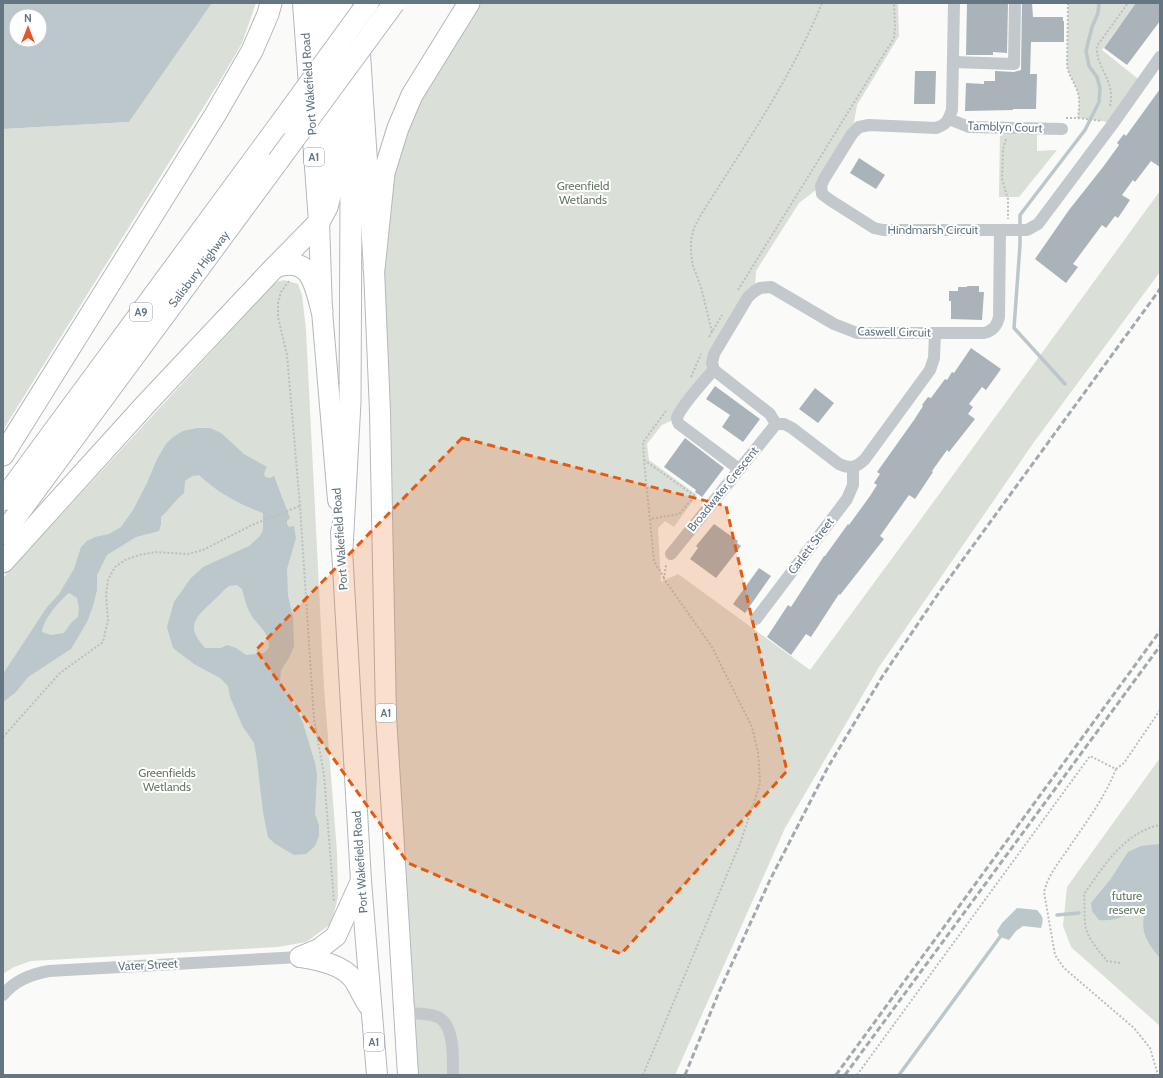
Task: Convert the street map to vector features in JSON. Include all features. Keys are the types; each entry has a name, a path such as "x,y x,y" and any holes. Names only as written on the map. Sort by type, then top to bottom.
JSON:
{"highway":[{"path":"3,455 215,115 252,51 268,14 271,3"},
{"name":"Port Wakefield Road","path":"304,3 319,222 322,311 342,549 361,881 377,1075"},
{"path":"3,562 145,405 284,272 319,222 327,207 334,180 323,3"},
{"path":"342,3 351,202 350,402 342,549"},
{"name":"A1","path":"357,3 374,269 380,412 386,716 408,1075"},
{"name":"Salisbury Highway","path":"3,500 368,3"},
{"name":"Salisbury Highway","path":"3,534 394,3"},
{"path":"374,269 384,173 398,128 412,95 469,3"},
{"path":"284,272 284,264 293,264 306,269 313,279 322,311"},
{"path":"300,957 327,944 336,936 361,881"},
{"path":"300,957 320,960 351,976 371,1010"}],"street":[{"path":"949,119 952,110 954,3"},
{"path":"953,62 1014,64 1015,3"},
{"name":"Hindmarsh Circuit","path":"949,119 944,125 936,128 869,125 859,128 852,134 824,179 821,186 822,194 874,228 883,230 1007,228 1027,230 1038,224 1112,125 1160,57"},
{"name":"Tamblyn Court","path":"949,119 969,128 1062,129"},
{"name":"Caswell Circuit","path":"714,370 712,363 716,351 748,297 755,291 764,287 776,288 834,324 849,331 865,333 989,332 998,324 1007,228"},
{"path":"739,469 679,424 677,418 684,406 714,370 770,414 776,424 784,424 792,428 839,464 853,468 865,459 930,370 934,358 935,333"},
{"name":"Broadwater Crescent","path":"671,554 776,424"},
{"name":"Carlett Street","path":"756,619 847,499 853,485 853,468"},
{"name":"Vater Street","path":"3,995 21,979 49,970 300,957"},
{"path":"404,1013 436,1016 442,1019 450,1034 452,1046 452,1075"}],"path":[{"path":"716,351 702,288 693,266 691,240 694,228 797,58 822,3"},
{"path":"735,294 894,38 894,3"},
{"path":"1068,3 1067,66 1069,74 1078,92 1080,104 1078,118 1103,121"},
{"path":"1108,110 1110,105 1110,89 1108,79 1097,56 1097,46 1128,3"},
{"path":"1007,228 1008,198 1002,179 1002,149 1008,134"},
{"path":"284,272 278,303 278,317 287,355 300,506 314,719 324,775 335,912 343,922"},
{"path":"709,338 724,313"},
{"path":"690,379 703,350"},
{"path":"643,1075 741,841 760,780 758,752 752,727 712,647 664,579 654,562 644,460 644,442 668,409 684,406"},
{"path":"644,460 695,496 679,514 650,519"},
{"path":"3,737 60,673 103,642 108,620 106,595 108,580 115,567 125,560 139,555 155,552 188,554 203,550 252,525 300,506"},
{"path":"664,579 667,563 671,554"},
{"path":"1158,1075 1150,1048 1134,1028 1064,968 1055,955 1044,892 1046,883 1057,864 1109,786 1116,769 1124,762 1160,710"},
{"path":"857,1075 1090,756 1116,769"},
{"path":"1120,963 1107,961 1090,938 1085,924 1086,907 1084,894 1114,853 1126,842 1144,830 1160,825"}],"highlighted area":[{"path":"462,438 726,506 787,771 621,954 408,863 256,650"}],"green space":[{"path":"212,3 256,3 242,43 3,430 3,129 129,122"},
{"name":"Greenfield Wetlands","path":"474,3 898,3 899,36 857,105 852,134 821,186 799,203 756,271 755,291 677,418 662,425 647,444 649,460 697,495 674,527 665,521 658,528 661,582 678,574 810,670 1160,191 1160,272 1034,442 879,667 785,828 675,1075 408,1075 374,269 385,267 388,194 403,131"},
{"path":"1068,3 1136,3 1102,50 1142,82 1112,125 1103,121 1078,118 1078,93 1067,66"},
{"path":"1000,130 1035,132 1037,135 1037,151 1057,150 1019,197 999,197"},
{"name":"Greenfields Wetlands","path":"284,280 298,284 302,295 306,330 324,687 337,852 338,897 331,924 306,942 278,947 31,961 14,967 3,974 3,578 271,287 277,282"},
{"name":"future reserve","path":"1160,758 1160,1026 1071,947 1063,926 1067,887"}],"shaded area":[{"path":"3,3 212,3 129,122 3,129"},
{"path":"197,428 210,428 221,433 244,454 267,467 264,473 265,477 270,478 274,476 290,518 287,521 287,524 289,527 294,526 296,538 287,569 288,596 293,617 294,646 289,658 281,670 280,682 303,723 317,774 315,814 319,825 319,836 315,846 306,854 294,855 274,843 268,837 263,812 254,743 243,727 230,697 228,686 220,678 194,664 173,648 167,627 174,602 191,578 203,567 249,546 260,536 263,530 263,513 229,497 199,475 192,476 185,481 184,493 161,517 159,531 136,537 107,555 97,575 97,590 87,622 71,649 28,677 16,692 3,702 3,674 47,607 59,594 74,569 81,547 87,541 95,537 109,534 121,527 133,510 157,459 166,444 173,437 183,431","holes":["237,585 242,589 250,613 265,633 269,642 269,648 264,653 246,655 236,648 227,645 221,648 205,648 195,634 195,623 201,612 229,586","69,593 77,598 79,608 78,617 71,623 64,633 51,635 42,632 45,622 52,611"]},
{"path":"1160,844 1160,958 1150,945 1144,933 1143,920 1147,904 1129,914 1112,920 1099,920 1092,911 1091,903 1110,880 1128,852 1141,846"},
{"path":"1017,908 1037,910 1041,914 1042,918 1041,928 1023,926 1016,931 1009,940 1000,937 997,931 1002,923"}],"building":[{"path":"967,3 1008,3 1007,53 993,52 993,55 966,55"},
{"path":"1022,3 1032,3 1033,17 1063,17 1064,21 1064,42 1031,42 1030,74 1037,74 1036,109 965,111 966,83 984,84 984,81 995,81 995,71 1014,72 1021,70"},
{"path":"1136,3 1160,3 1160,21 1127,65 1104,48"},
{"path":"915,71 936,71 935,104 914,104"},
{"path":"1160,89 1160,167 1151,161 1135,182 1133,180 1122,195 1130,200 1118,218 1115,216 1106,228 1102,225 1073,264 1078,267 1066,283 1035,259 1069,210 1119,145 1117,143 1124,134 1126,136"},
{"path":"859,158 885,175 876,189 850,173"},
{"path":"979,286 979,292 984,292 982,320 951,319 951,301 949,301 949,291 958,291 958,287"},
{"path":"971,348 1001,369 986,390 982,387 969,404 973,407 968,414 975,419 949,452 947,450 915,499 909,495 880,536 884,539 840,595 839,594 811,637 806,634 791,655 767,637 788,605 791,607 824,556 870,496 877,485 874,483 880,474 877,472 914,420 923,406 922,405 928,397 931,398 952,372 954,373"},
{"path":"715,386 760,419 743,442 722,427 730,415 706,399"},
{"path":"815,388 834,403 818,423 799,409"},
{"path":"685,438 724,468 702,497 695,492 696,490 664,467"},
{"path":"714,524 738,541 737,543 741,546 716,578 690,559 698,548 696,546"},
{"path":"759,568 771,576 745,613 733,604"}],"waterway":[{"path":"1065,384 1014,328 1020,245 1020,215 1085,130 1099,102 1100,88 1097,77 1089,66 1086,51 1092,27 1098,13 1099,3"},
{"path":"1057,915 1079,913"},
{"path":"899,1075 1000,937"}],"railway":[{"path":"685,1075 719,992 770,880 828,767 882,677 940,591 1160,289"},
{"path":"836,1075 1160,631"},
{"path":"845,1075 1160,646"}]}
